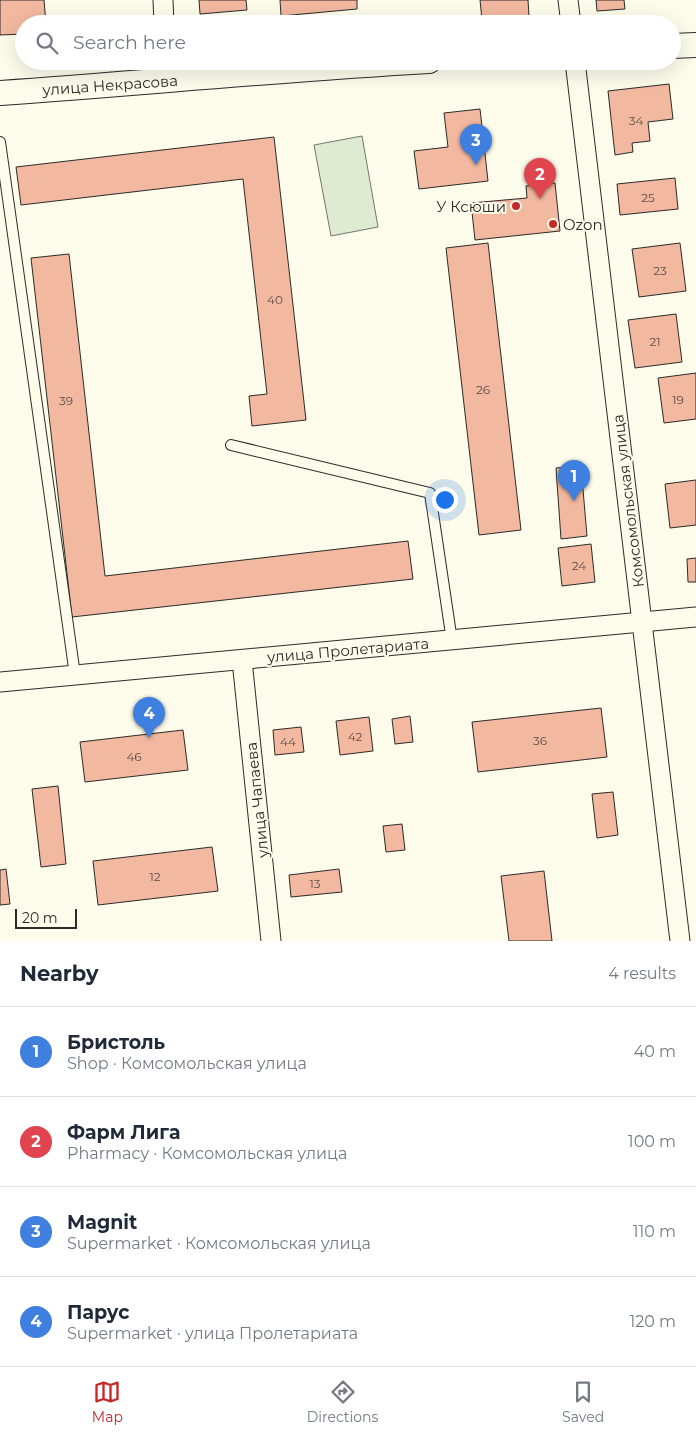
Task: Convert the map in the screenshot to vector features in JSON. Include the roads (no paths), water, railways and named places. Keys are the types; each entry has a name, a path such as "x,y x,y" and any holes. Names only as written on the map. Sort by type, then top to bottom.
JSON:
{"street":[{"path":"162,0 163,15"},
{"path":"568,0 570,15"},
{"path":"681,46 696,45"},
{"name":"улица Некрасова","path":"0,93 168,71 201,70"},
{"name":"Комсомольская улица","path":"576,70 680,941"},
{"name":"улица Пролетариата","path":"0,682 696,617"},
{"name":"улица Чапаева","path":"242,660 271,941"}],"lane":[{"path":"0,142 75,675"},
{"path":"231,445 430,493 452,640"}],"place":[{"name":"Magnit","path":"476,165"},
{"name":"Фарм Лига","path":"540,199"},
{"name":"У Ксюши","path":"516,206"},
{"name":"Ozon","path":"553,224"},
{"name":"Бристоль","path":"574,501"},
{"name":"Парус","path":"149,738"}]}
